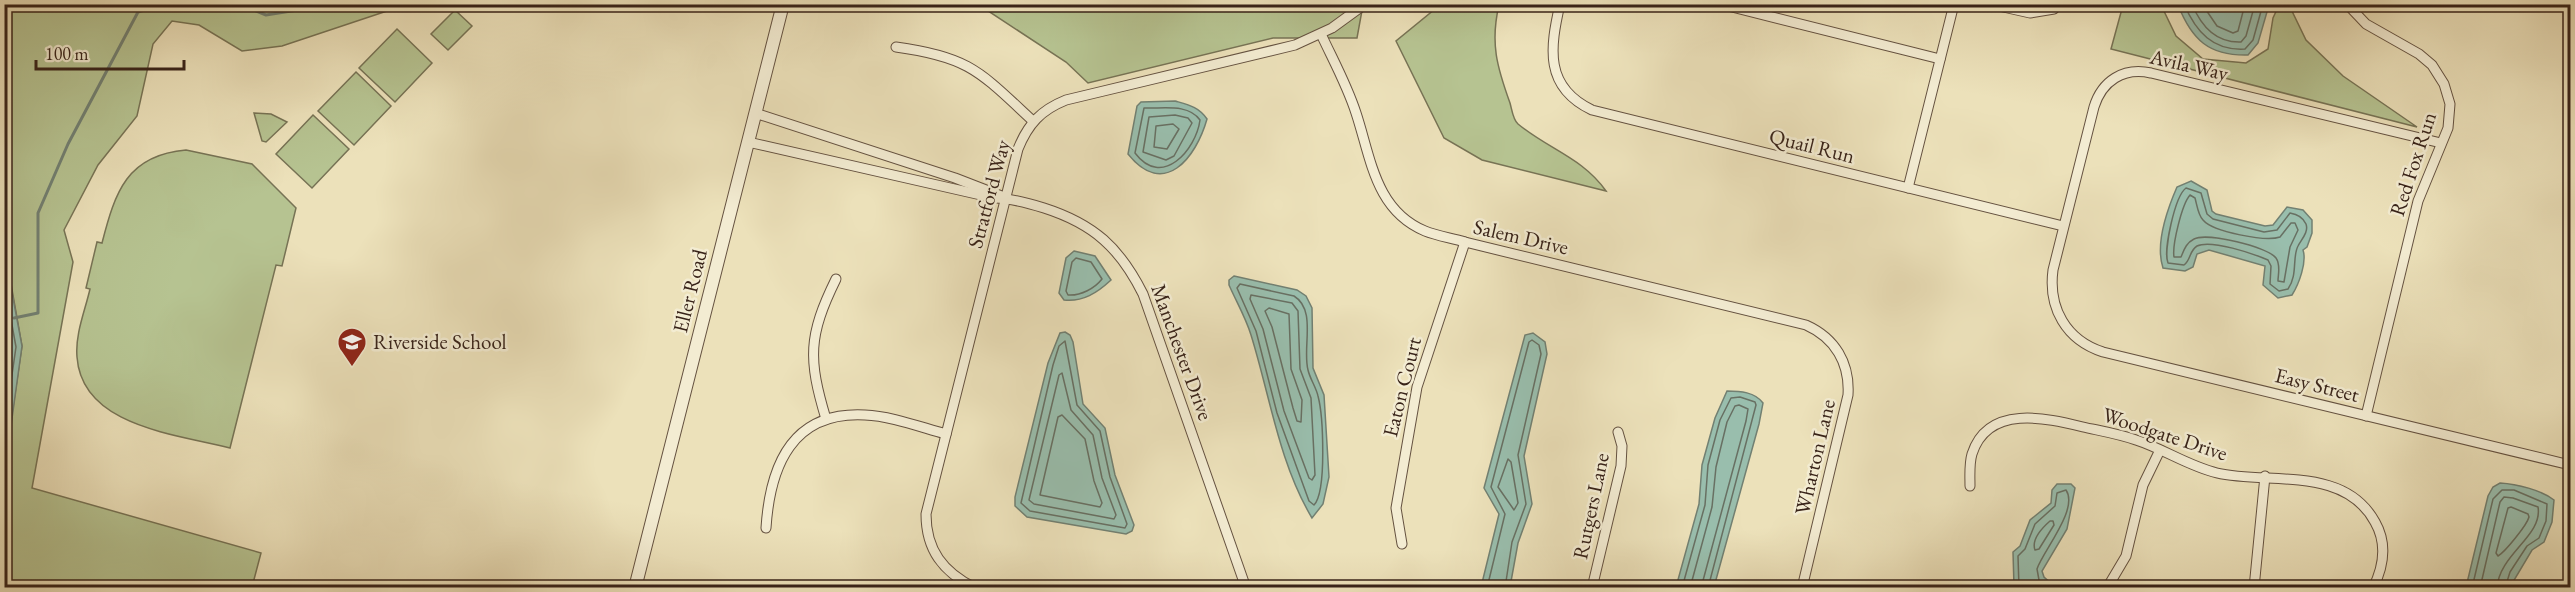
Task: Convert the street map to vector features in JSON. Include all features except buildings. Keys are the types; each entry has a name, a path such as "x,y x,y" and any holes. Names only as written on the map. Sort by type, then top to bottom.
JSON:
{"street":[{"name":"Eller Road","path":"634,588 783,4"},
{"name":"Stratford Way","path":"975,588 957,579 941,564 932,550 926,529 926,514 1018,149 1026,130 1052,105 1276,50 1321,34 1365,4"},
{"name":"Quail Run","path":"1560,4 1552,52 1554,70 1562,84 1579,102 1607,115 2063,226"},
{"path":"1720,4 1940,59"},
{"path":"1908,188 1953,4"},
{"path":"1990,4 2030,13 2054,9"},
{"name":"Red Fox Run","path":"2347,4 2360,20 2426,58 2440,75 2447,93 2450,114 2420,195 2366,416"},
{"name":"Salem Drive","path":"1321,34 1348,90 1384,198 1395,211 1426,231 1790,320 1814,328 1829,340"},
{"path":"896,47 933,52 968,64 1033,121"},
{"name":"Avila Way","path":"2063,324 2054,304 2052,282 2063,226 2096,100 2108,82 2127,72 2151,73 2441,143"},
{"name":"Manchester Drive","path":"755,112 955,178 1006,198 1057,212 1081,223 1106,240 1132,273 1143,294 1246,588"},
{"name":"Manchester Drive","path":"748,142 994,198 1006,198"},
{"name":"Eaton Court","path":"1402,544 1396,508 1417,387 1465,242"},
{"path":"826,419 813,373 812,352 820,315 836,279"},
{"name":"Easy Street","path":"2063,324 2087,345 2103,352 2571,465"},
{"name":"Wharton Lane","path":"1802,588 1848,395 1845,366 1829,340"},
{"path":"766,528 771,484 779,463 795,440 826,419 866,414 946,434"},
{"name":"Woodgate Drive","path":"1970,486 1972,455 1986,433 2007,421 2037,417 2135,439 2217,473 2290,477 2346,492 2366,508 2378,528 2383,545 2381,568 2373,588"},
{"name":"Rutgers Lane","path":"1592,588 1621,466 1622,446 1618,432"},
{"path":"2107,588 2126,556 2143,485 2160,450"},
{"path":"2254,588 2265,476"}],"shaded area":[{"path":"5,5 405,5 282,46 242,51 199,25 172,21 153,44 137,116 98,165 64,230 73,262 32,488 261,553 252,587 5,587 4,469 22,346 5,250"},
{"path":"979,5 1363,5 1357,38 1273,38 1088,83 1066,62"},
{"path":"1440,5 1499,5 1495,31 1496,55 1515,120 1529,133 1587,170 1606,191 1482,160 1444,138 1396,41"},
{"path":"2123,5 2161,5 2176,36 2203,59 2246,63 2268,49 2273,18 2279,5 2289,5 2306,40 2343,76 2417,127 2111,49"},
{"path":"455,10 472,26 448,50 431,34"},
{"path":"397,29 432,63 395,102 359,68"},
{"path":"356,72 391,106 354,145 318,111"},
{"path":"254,113 271,114 287,122 266,142 262,141"},
{"path":"313,115 349,149 312,188 276,154"},
{"path":"186,150 252,164 296,208 282,266 276,265 230,448 160,432 114,413 96,399 83,380 77,357 79,331 90,289 86,288 97,242 102,243 119,192 137,168 150,159 166,153"}],"water":[{"path":"2178,5 2269,5 2258,43 2248,55 2234,55 2212,49 2204,44 2189,28"},
{"path":"1175,101 1197,109 1207,119 1202,134 1187,159 1177,168 1166,173 1154,173 1141,167 1128,154 1137,106 1141,102"},
{"path":"2191,181 2207,190 2212,211 2216,214 2265,226 2273,225 2287,207 2303,210 2312,220 2312,233 2307,247 2303,250 2302,273 2292,295 2278,298 2263,285 2265,266 2209,250 2197,254 2193,267 2185,271 2163,268 2160,248 2166,216 2177,187"},
{"path":"4,250 22,346 5,469 4,469"},
{"path":"1074,251 1095,256 1111,280 1089,296 1077,300 1064,300 1059,293 1066,258"},
{"path":"1234,276 1297,290 1306,296 1312,308 1313,368 1324,395 1329,477 1323,504 1312,518 1291,475 1251,335 1229,285 1229,280"},
{"path":"1065,332 1070,335 1073,342 1083,404 1105,428 1115,475 1134,525 1132,531 1126,534 1027,517 1015,506 1015,497 1048,363 1060,333"},
{"path":"1533,333 1545,342 1547,354 1524,456 1532,504 1518,543 1510,587 1481,587 1499,514 1484,488 1525,335"},
{"path":"1727,391 1747,393 1760,399 1763,403 1759,424 1714,587 1676,587 1699,504 1702,465 1715,418"},
{"path":"2500,483 2528,488 2554,500 2552,522 2544,542 2532,550 2510,587 2466,587 2488,496 2493,487"},
{"path":"2057,484 2071,484 2075,488 2067,529 2042,571 2044,577 2055,587 2014,587 2013,552 2020,546 2030,520 2051,503 2052,490"}],"waterway":[{"path":"14,318 38,313 38,213 68,144 138,12 164,4"},
{"path":"239,4 266,15 335,4"}],"place":[{"name":"Riverside School","path":"352,368"}]}
